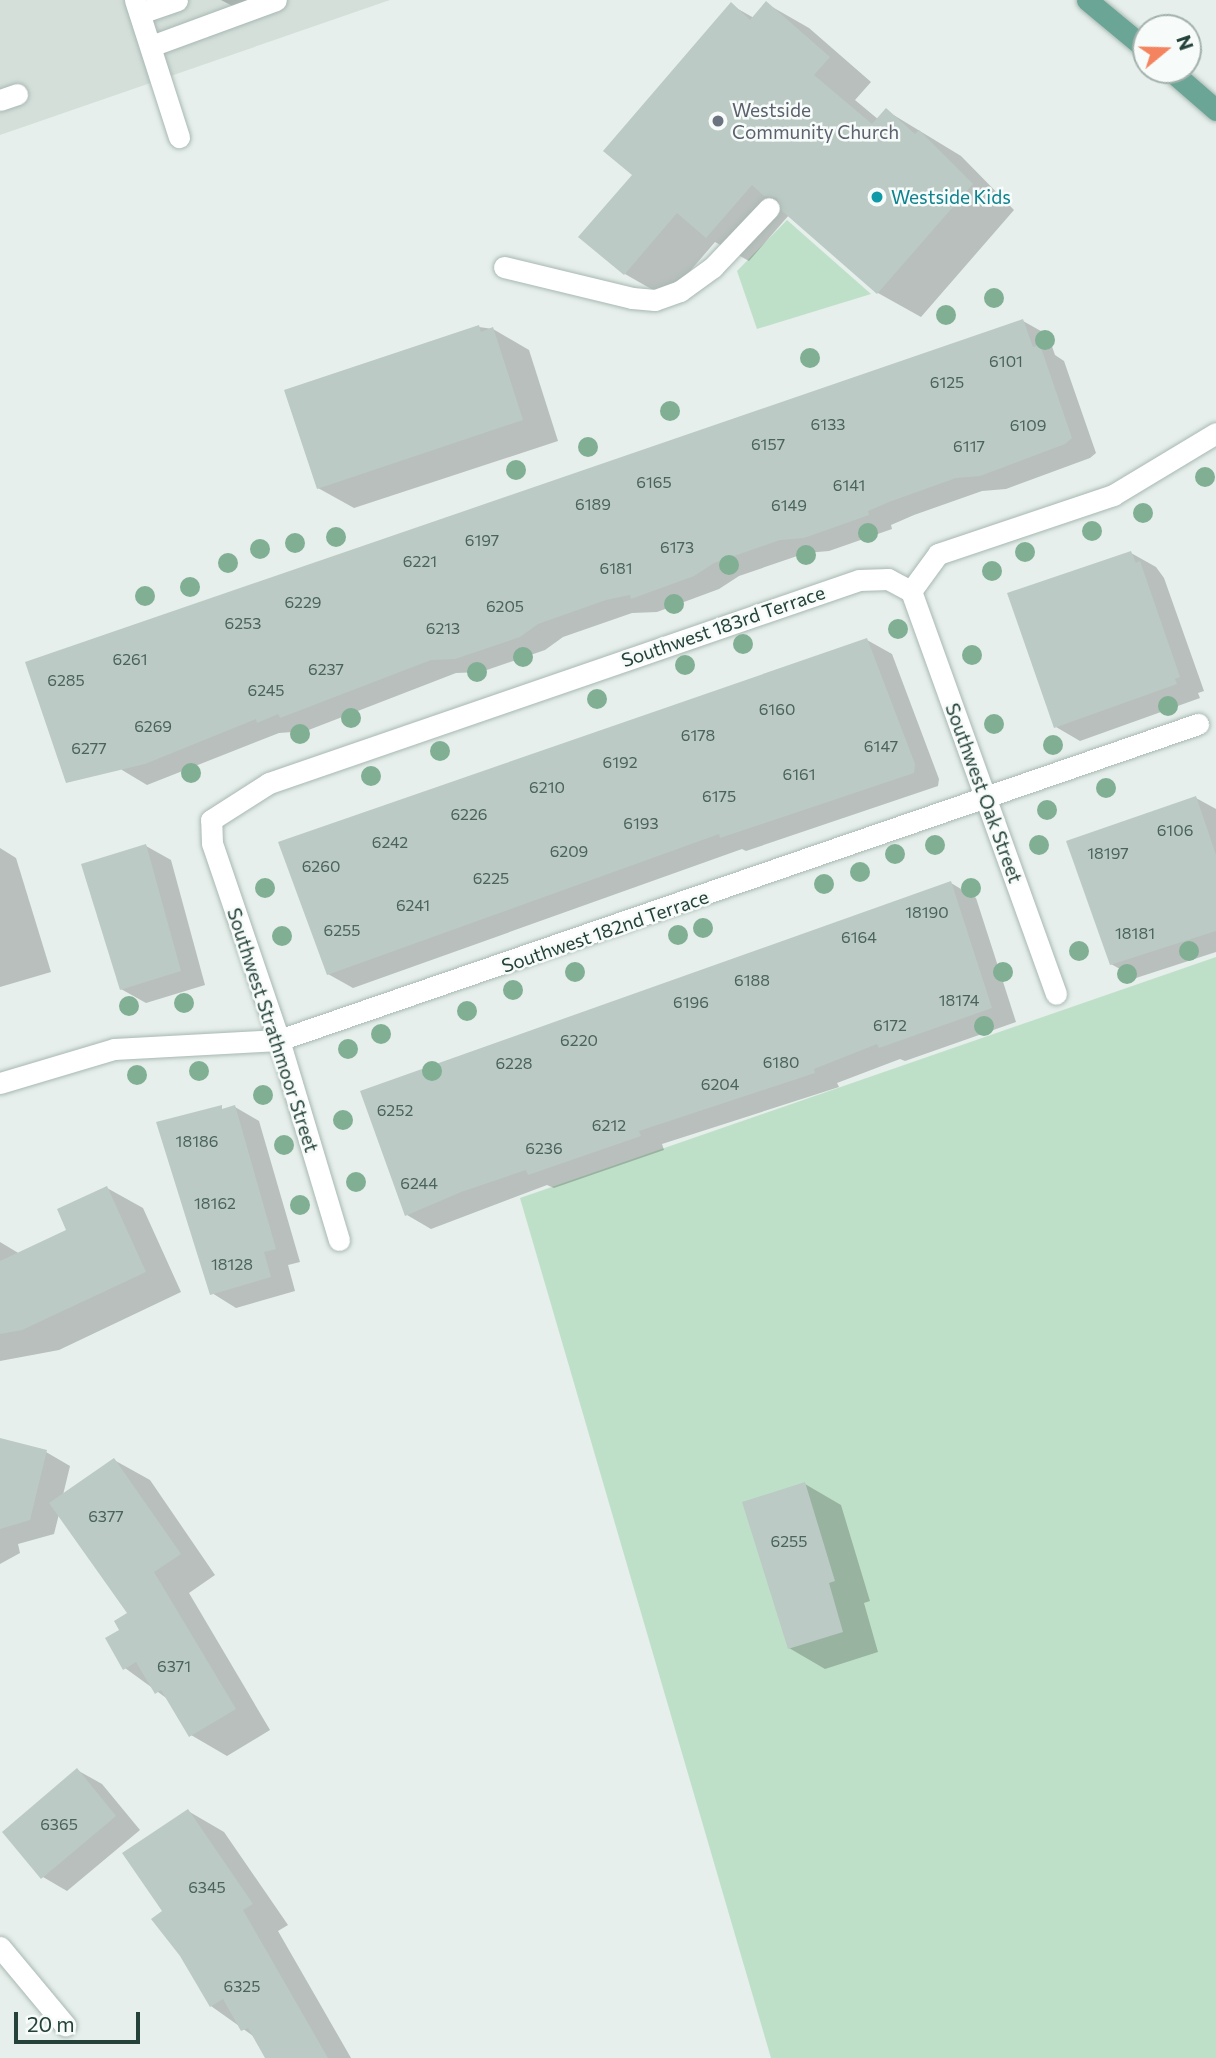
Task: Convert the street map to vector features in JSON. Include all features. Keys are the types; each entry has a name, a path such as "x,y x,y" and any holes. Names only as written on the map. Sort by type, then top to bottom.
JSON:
{"main road":[{"path":"1087,0 1132,37"},
{"path":"1186,84 1216,110"}],"street":[{"path":"177,0 137,7 179,137"},
{"path":"151,46 276,0"},
{"path":"504,267 632,299 655,300 680,291 713,267 769,208"},
{"path":"911,592 938,554 1113,495 1216,433"},
{"name":"Southwest 183rd Terrace","path":"211,820 269,783 859,580 888,579 911,592"},
{"name":"Southwest Oak Street","path":"911,592 1056,994"},
{"name":"Southwest 182nd Terrace","path":"0,1083 114,1049 279,1040 1198,724"},
{"name":"Southwest Strathmoor Street","path":"211,820 212,843 279,1040 339,1240"},
{"path":"0,1947 65,2025"}],"shaded area":[{"path":"0,0 390,0 0,135"}],"green space":[{"path":"787,220 871,294 757,329 737,271"},
{"path":"1216,957 1216,2058 771,2058 520,1198"}],"building":[{"path":"766,1 830,57 814,75 872,124 886,108 915,134 919,130 973,184 877,294 782,211 777,198 764,196 752,185 706,238 677,213 624,275 578,237 632,175 603,151 731,2 750,20"},
{"path":"1023,319 1033,347 1040,345 1072,438 1065,444 980,476 956,478 889,502 868,511 869,515 804,538 780,540 714,563 694,576 631,599 630,595 606,600 538,624 520,637 455,659 431,660 280,718 278,714 257,723 256,719 145,764 66,783 25,662"},
{"path":"479,325 481,332 493,327 523,420 317,489 284,390"},
{"path":"1131,551 1136,563 1140,561 1180,677 1175,679 1177,684 1054,728 1007,593"},
{"path":"867,638 915,764 914,773 720,838 719,834 327,975 278,842"},
{"path":"1196,796 1216,855 1216,931 1110,965 1066,841"},
{"path":"146,844 181,971 120,990 81,864"},
{"path":"951,881 992,1008 879,1048 877,1044 814,1069 815,1073 639,1131 641,1136 528,1175 526,1170 461,1192 405,1216 360,1091"},
{"path":"222,1105 222,1109 235,1105 276,1249 264,1252 271,1277 210,1295 156,1122"},
{"path":"107,1186 146,1272 22,1330 0,1334 0,1261 66,1230 57,1209"},
{"path":"0,1438 47,1450 30,1520 0,1529"},
{"path":"114,1458 181,1554 154,1572 236,1709 189,1737 161,1690 155,1694 136,1662 123,1670 105,1638 119,1630 114,1621 127,1613 49,1503"},
{"path":"805,1482 835,1581 829,1583 843,1632 788,1649 742,1502"},
{"path":"77,1768 116,1816 41,1879 2,1832"},
{"path":"188,1809 253,1904 243,1910 328,2058 265,2058 248,2028 241,2031 223,1999 210,2007 180,1956 151,1919 162,1911 122,1853"}],"place":[{"name":"Westside Community Church","path":"718,121"},
{"name":"Westside Kids","path":"877,197"}]}
